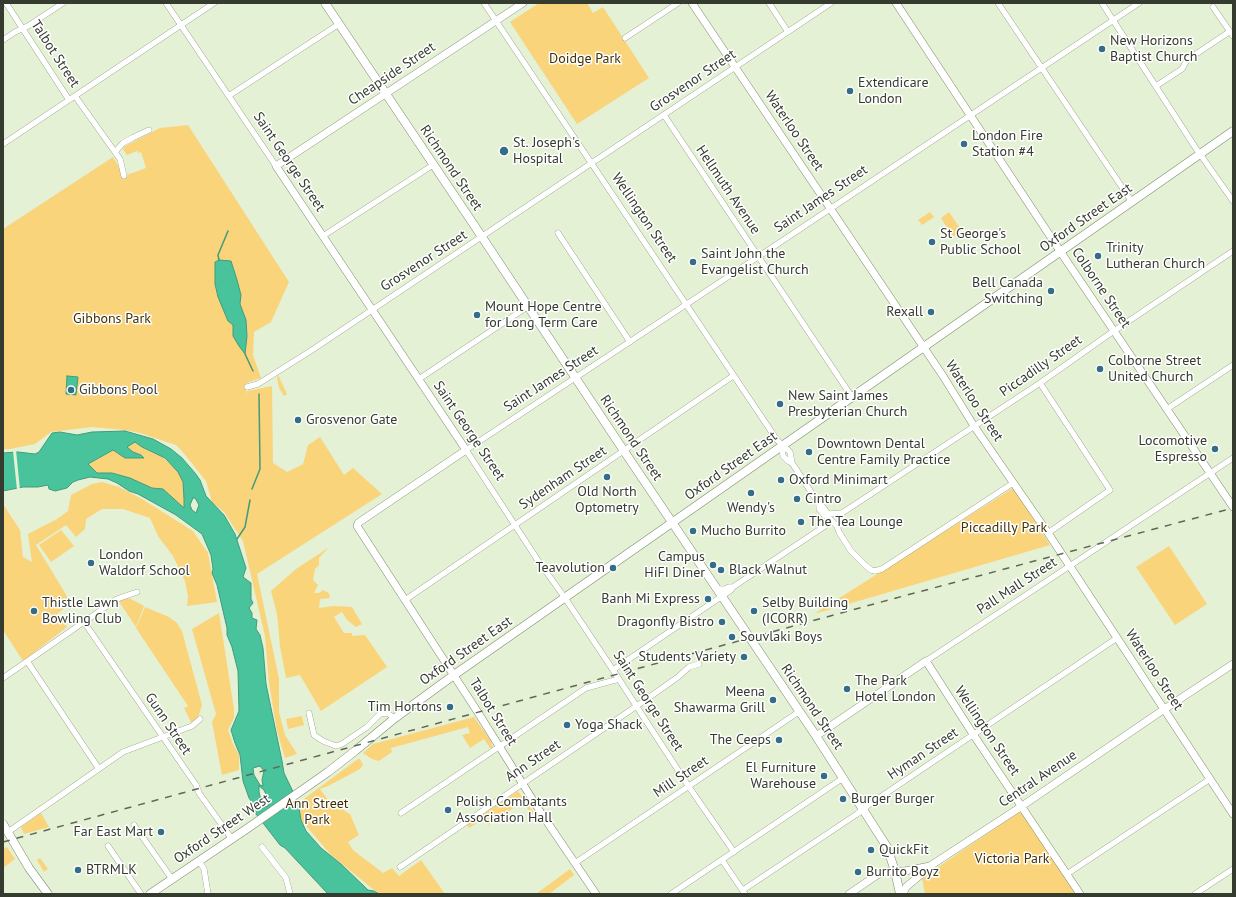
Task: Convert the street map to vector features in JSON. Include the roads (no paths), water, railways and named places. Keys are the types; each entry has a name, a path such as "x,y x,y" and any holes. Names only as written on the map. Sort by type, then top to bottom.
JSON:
{"main road":[{"name":"Richmond Street","path":"325,3 575,379 800,711 887,847 901,894"},
{"name":"Oxford Street East","path":"328,772 395,718 454,675 1233,132"},
{"name":"Oxford Street West","path":"150,894 328,772"},
{"path":"3,824 29,868 48,894"}],"street":[{"name":"Talbot Street","path":"6,3 69,100"},
{"path":"3,40 63,3"},
{"name":"Saint George Street","path":"166,3 230,96 619,679 689,787 734,852"},
{"path":"3,144 214,3"},
{"name":"Wellington Street","path":"484,3 733,376 782,446 790,452 792,463 819,504 825,516 831,520 851,551 871,570 882,569 1013,483"},
{"name":"Cheapside Street","path":"276,166 523,3"},
{"path":"625,38 678,3"},
{"name":"Waterloo Street","path":"692,3 943,376 974,426 1048,533 1069,568 1233,814"},
{"path":"769,3 788,32"},
{"name":"Grosvenor Street","path":"247,387 258,384 320,345 591,162 831,3"},
{"name":"Colborne Street","path":"896,3 970,116 1233,507"},
{"path":"998,3 1132,202"},
{"path":"1102,3 1233,201"},
{"name":"Saint James Street","path":"358,523 1139,3"},
{"path":"1156,86 1182,69 1188,60 1231,34 1213,7"},
{"path":"230,96 339,24"},
{"path":"75,96 115,152 121,162 124,176"},
{"name":"Hellmuth Avenue","path":"664,115 852,397"},
{"path":"115,152 123,143 149,130"},
{"path":"323,236 433,166"},
{"path":"558,233 630,342"},
{"name":"Piccadilly Street","path":"831,520 1040,383 1114,331 1233,252"},
{"path":"419,379 527,307"},
{"path":"1168,409 1233,365"},
{"name":"Sydenham Street","path":"406,600 733,376"},
{"path":"1040,383 1110,490 1048,533"},
{"name":"Pall Mall Street","path":"816,736 926,661 1069,568 1233,458"},
{"path":"613,670 842,513"},
{"name":"Talbot Street","path":"358,523 356,526 406,600 541,813 596,894"},
{"path":"717,589 734,587"},
{"path":"3,678 117,599 137,592"},
{"name":"Gunn Street","path":"84,622 196,785 199,793 232,839"},
{"name":"Hyman Street","path":"744,892 862,809 1117,638"},
{"path":"27,661 99,769"},
{"name":"Wellington Street","path":"926,661 1080,894"},
{"name":"Ann Street","path":"400,867 522,782 678,677 687,668 699,664"},
{"name":"Central Avenue","path":"849,894 881,873 911,870 930,866 1233,664"},
{"path":"401,813 586,688 619,679"},
{"name":"Mill Street","path":"575,863 800,711"},
{"path":"309,713 314,734 323,741 336,746 342,744 367,727 380,714 387,713 395,718"},
{"path":"8,832 123,752 162,736 192,726 200,719"},
{"path":"671,894 843,778"},
{"path":"1067,874 1210,779"},
{"path":"134,825 172,879"},
{"path":"108,846 141,894"},
{"path":"262,847 286,878 290,894"},
{"path":"722,860 744,892"},
{"path":"199,861 204,869 208,894"},
{"path":"901,894 906,887 930,866"},
{"path":"1195,894 1233,869"}],"waterway":[{"path":"219,260 218,255 228,231"},
{"path":"245,354 253,371"},
{"path":"252,489 260,469 259,394"},
{"path":"237,539 245,527 250,500"}],"railway":[{"path":"3,842 896,598 1233,508"}],"place":[{"name":"New Horizons Baptist Church","path":"1102,49"},
{"name":"Extendicare London","path":"850,91"},
{"name":"London Fire Station #4","path":"964,144"},
{"name":"St. Joseph's Hospital","path":"504,151"},
{"name":"St George's Public School","path":"932,242"},
{"name":"Trinity Lutheran Church","path":"1098,256"},
{"name":"Saint John the Evangelist Church","path":"693,262"},
{"name":"Bell Canada Switching","path":"1051,291"},
{"name":"Rexall","path":"931,312"},
{"name":"Mount Hope Centre for Long Term Care","path":"477,315"},
{"name":"Colborne Street United Church","path":"1100,369"},
{"name":"Gibbons Pool","path":"71,390"},
{"name":"New Saint James Presbyterian Church","path":"780,404"},
{"name":"Grosvenor Gate","path":"298,420"},
{"name":"Locomotive Espresso","path":"1215,449"},
{"name":"Downtown Dental Centre Family Practice","path":"809,452"},
{"name":"Old North Optometry","path":"607,477"},
{"name":"Oxford Minimart","path":"781,480"},
{"name":"Wendy's","path":"751,493"},
{"name":"Cintro","path":"797,499"},
{"name":"The Tea Lounge","path":"801,522"},
{"name":"Mucho Burrito","path":"693,531"},
{"name":"London Waldorf School","path":"91,563"},
{"name":"Campus HiFI Diner","path":"713,565"},
{"name":"Teavolution","path":"613,568"},
{"name":"Black Walnut","path":"721,570"},
{"name":"Banh Mi Express","path":"708,599"},
{"name":"Thistle Lawn Bowling Club","path":"34,611"},
{"name":"Selby Building (ICORR)","path":"754,611"},
{"name":"Dragonfly Bistro","path":"722,622"},
{"name":"Souvlaki Boys","path":"732,637"},
{"name":"Students Variety","path":"744,657"},
{"name":"The Park Hotel London","path":"847,689"},
{"name":"Meena Shawarma Grill","path":"773,700"},
{"name":"Tim Hortons","path":"450,707"},
{"name":"Yoga Shack","path":"567,725"},
{"name":"The Ceeps","path":"779,740"},
{"name":"El Furniture Warehouse","path":"824,776"},
{"name":"Burger Burger","path":"843,799"},
{"name":"Polish Combatants Association Hall","path":"448,810"},
{"name":"Far East Mart","path":"161,832"},
{"name":"QuickFit","path":"871,850"},
{"name":"BTRMLK","path":"78,870"},
{"name":"Burrito Boyz","path":"858,872"}],"park label":[{"name":"Doidge Park","path":"585,59"},
{"name":"Gibbons Park","path":"112,319"},
{"name":"Piccadilly Park","path":"1004,528"},
{"name":"Ann Street Park","path":"317,812"},
{"name":"Victoria Park","path":"1012,859"}]}
